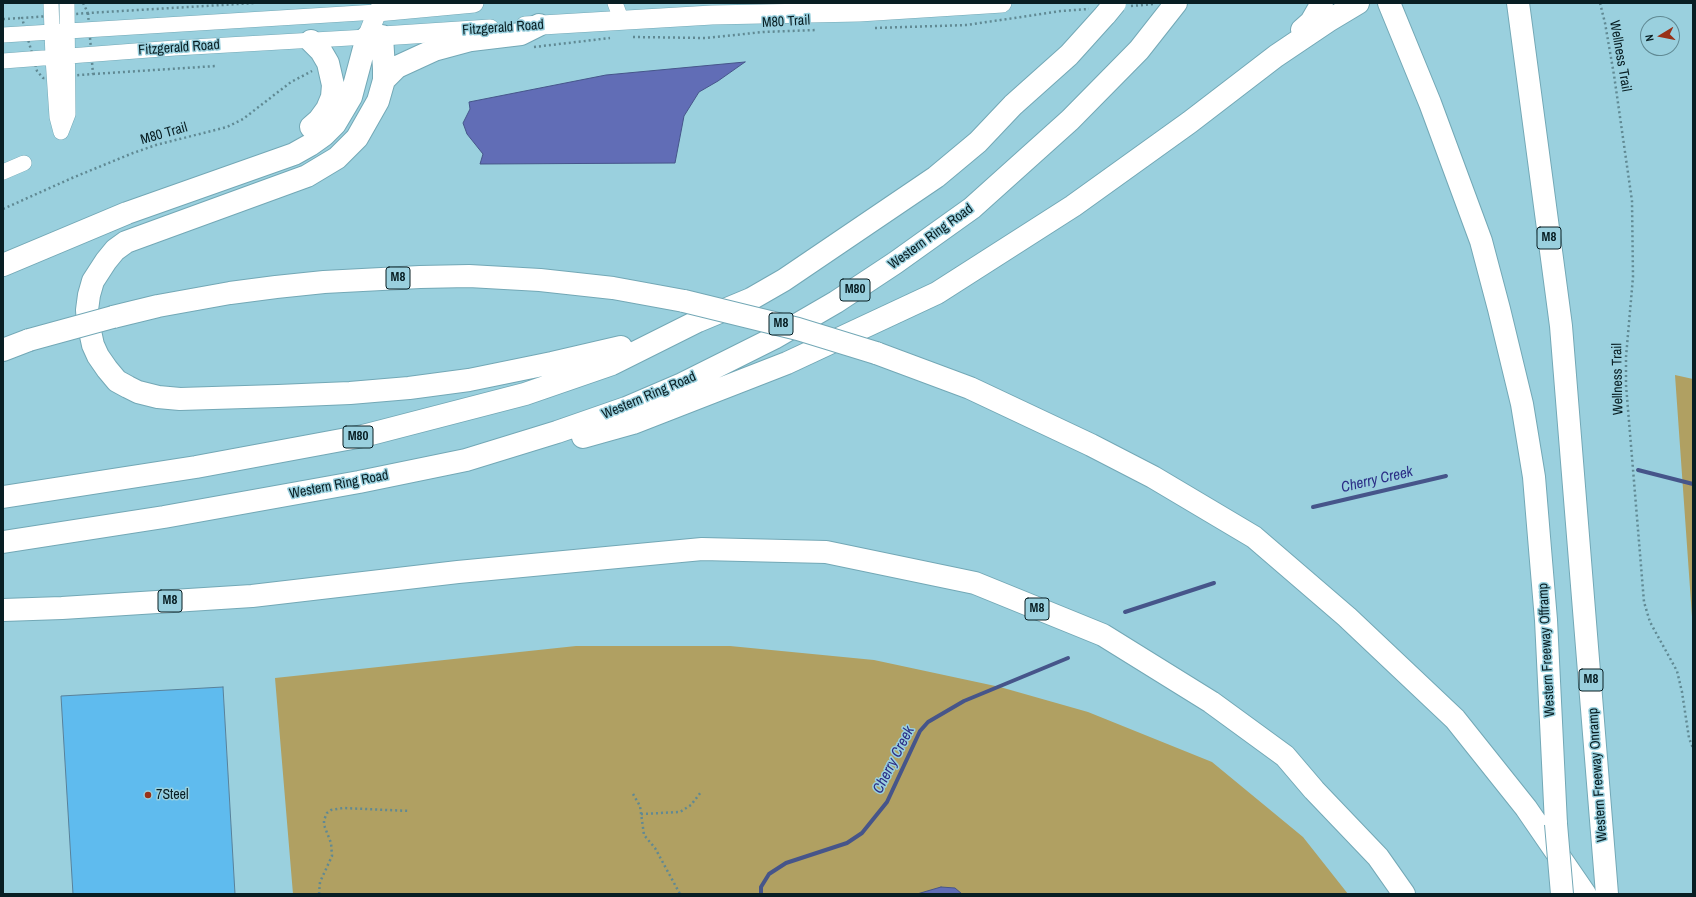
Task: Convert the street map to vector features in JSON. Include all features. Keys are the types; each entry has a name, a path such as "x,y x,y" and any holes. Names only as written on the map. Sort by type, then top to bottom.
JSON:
{"highway":[{"path":"1276,56 1311,22 1322,3"},
{"path":"466,460 542,447 633,423 787,363 937,293 1073,206 1190,122 1276,56 1358,3"},
{"name":"Western Freeway Offramp","path":"1389,3 1432,110 1481,241 1522,404 1534,477 1546,620 1556,824 1562,894"},
{"name":"Western Freeway Onramp","path":"1518,3 1561,326 1606,889"},
{"name":"Western Ring Road","path":"3,542 164,517 359,482 466,460 557,432 626,408 682,384 774,338 836,302 895,263 972,208 1070,120 1138,50 1167,5"},
{"name":"M80","path":"3,497 166,472 363,436 525,394 612,364 698,321 751,298 784,280 936,177 978,142 1013,105 1069,55 1109,8"},
{"path":"384,80 397,67 434,50 471,40 521,34 539,25"},
{"path":"374,37 385,59 384,80 378,101 365,127 357,138 337,158 307,176 132,239 110,255 99,270 88,295 87,310 93,346 98,356 118,381 138,392 158,397 180,399 350,393 409,388 469,380 590,355 631,345 698,321"},
{"path":"3,265 127,213 294,154 310,145 324,135 335,124 351,97 374,37"},
{"path":"229,176 298,138 319,120 327,109 332,97 333,85 331,73 321,51 311,41"},
{"name":"M8","path":"3,350 29,340 113,317 158,306 230,293 324,282 470,276 540,280 613,288 684,301 798,329 876,353 970,388 1091,445 1153,477 1254,537 1347,617 1455,719 1526,808 1586,894"},
{"name":"M8","path":"3,610 62,608 252,596 458,572 702,549 826,552 975,583 1103,635 1211,702 1285,756 1314,790 1378,856 1404,894"}],"main road":[{"name":"Fitzgerald Road","path":"377,12 474,3"},
{"name":"Fitzgerald Road","path":"374,37 539,25 620,8 712,14 859,12 1002,3"},
{"path":"374,37 377,12"}],"street":[{"path":"51,3 57,117 61,132 68,114 69,31 67,3"},
{"name":"Fitzgerald Road","path":"3,35 377,12"},
{"name":"Fitzgerald Road","path":"3,61 175,48 374,37"},
{"path":"3,172 24,163"}],"path":[{"path":"84,3 88,13 255,3"},
{"name":"Wellness Trail","path":"1600,3 1605,22 1614,75 1632,201 1633,277 1626,357 1626,385 1644,602 1650,622 1673,663 1679,678 1688,733 1693,748"},
{"path":"868,28 966,25 1061,11 1167,5"},
{"path":"3,19 22,18"},
{"name":"M80 Trail","path":"630,37 706,38 763,32 823,30"},
{"path":"531,48 616,38"},
{"path":"93,74 216,66"},
{"name":"M80 Trail","path":"3,209 133,153 156,145 227,127 243,118 291,82 316,69"},
{"path":"641,814 680,812 691,805 701,792"},
{"path":"633,794 640,806 644,835 655,848 680,894"},
{"path":"319,894 320,882 332,856 331,843 324,825 326,813 331,810 343,808 410,811"}],"shaded area":[{"path":"1675,375 1693,379 1693,631"},
{"path":"576,646 730,646 874,660 1000,687 1088,712 1212,762 1303,837 1348,894 293,894 275,678"}],"water":[{"path":"745,62 699,92 684,116 675,163 480,164 483,154 467,134 463,123 470,109 469,102 606,75"},
{"path":"941,887 955,888 962,894 917,894"}],"building":[{"name":"7Steel","path":"223,687 235,894 73,894 61,696"}],"waterway":[{"name":"Cherry Creek","path":"1638,470 1693,484"},
{"name":"Cherry Creek","path":"1313,507 1446,476"},
{"name":"Cherry Creek","path":"1125,612 1214,583"},
{"name":"Cherry Creek","path":"761,894 761,887 769,874 786,863 847,843 862,833 887,802 920,731 928,722 964,701 1068,658"}],"place":[{"name":"7Steel","path":"148,795"}]}
